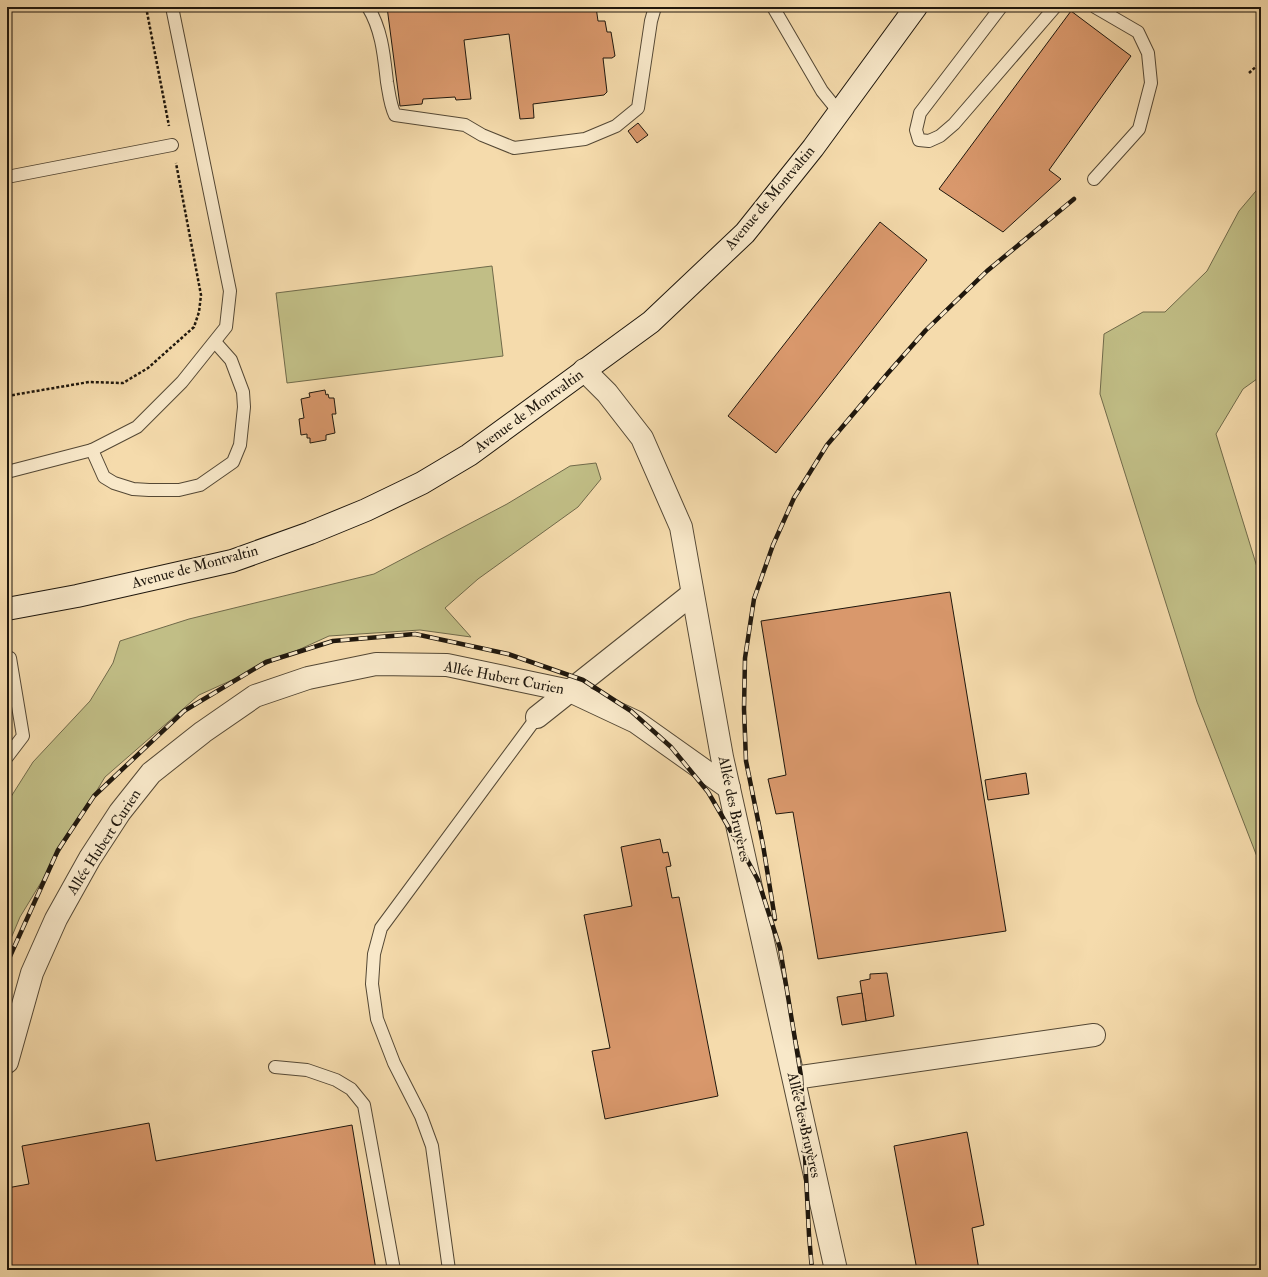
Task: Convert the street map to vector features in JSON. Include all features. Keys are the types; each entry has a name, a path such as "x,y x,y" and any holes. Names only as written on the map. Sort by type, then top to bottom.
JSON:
{"street":[{"name":"Avenue de Montvaltin","path":"7,609 77,596 232,561 310,533 366,510 422,483 469,455 651,322 745,233 813,148 916,7"},
{"name":"Allée des Bruyères","path":"584,370 607,393 642,438 681,527 722,757 836,1270"},
{"path":"537,717 692,594"},
{"name":"Allée Hubert Curien","path":"7,1062 32,973 56,919 90,858 120,812 151,773 203,732 255,696 308,678 376,664 447,666 570,691 636,722 729,788"},
{"path":"794,1078 1094,1035"}],"lane":[{"path":"7,472 92,450 137,427 182,382 226,327 230,291 172,7"},
{"path":"368,7 373,15 381,38 390,100 395,115 465,125 482,135 514,148 585,139 616,126 638,108 651,21 655,7"},
{"path":"772,7 822,91 839,112"},
{"path":"1001,7 920,113 916,130 919,140 929,141 940,136 954,124 1055,7"},
{"path":"1094,179 1139,129 1151,83 1148,53 1138,32 1095,7"},
{"path":"7,178 172,145"},
{"path":"92,450 104,477 114,483 133,489 179,490 200,485 233,462 240,445 244,407 243,392 231,360 215,342"},
{"path":"7,757 23,736 10,658"},
{"path":"449,1270 432,1146 421,1116 394,1063 377,1019 372,984 374,954 381,928 537,717"},
{"path":"275,1067 307,1070 336,1080 351,1089 364,1105 394,1270"}],"path":[{"path":"7,396 89,382 123,383 148,368 194,327 200,312 201,295 146,7"},
{"path":"1249,73 1261,62"}],"shaded area":[{"path":"1261,185 1261,376 1243,389 1216,434 1257,567 1261,574 1261,867 1197,702 1100,394 1104,334 1143,312 1165,312 1207,271 1239,211"},
{"path":"492,266 503,356 287,383 276,293"},
{"path":"596,463 601,479 578,507 478,579 445,608 471,637 420,630 329,636 199,695 105,777 20,917 7,948 7,803 33,762 90,701 113,663 120,641 189,619 374,574 507,504 570,466"}],"building":[{"path":"387,7 596,7 598,21 605,21 607,32 611,32 615,56 612,58 603,58 607,92 604,95 533,104 534,118 520,119 509,34 464,40 471,99 456,100 455,97 423,99 422,104 400,106"},
{"path":"1071,11 1131,56 1049,170 1061,179 1003,232 939,189"},
{"path":"638,123 648,135 637,143 628,131"},
{"path":"880,222 927,260 776,453 728,416"},
{"path":"325,390 326,395 328,394 329,398 334,398 336,414 332,414 335,433 326,435 326,440 310,443 310,438 307,438 307,434 301,435 299,419 304,418 301,399 310,397 309,393"},
{"path":"950,592 1006,931 818,959 793,812 776,814 768,779 786,775 761,621"},
{"path":"1026,773 1029,794 988,800 985,780"},
{"path":"660,839 663,853 668,852 671,866 666,867 672,898 679,897 718,1096 605,1119 592,1051 610,1048 584,915 632,906 621,847"},
{"path":"887,973 894,1016 866,1021 860,981 870,979 870,974"},
{"path":"862,993 866,1021 842,1025 837,997"},
{"path":"149,1123 156,1161 352,1125 376,1270 7,1270 7,1188 29,1184 22,1146"},
{"path":"967,1132 984,1225 972,1228 979,1270 917,1270 894,1146"}],"railway":[{"path":"775,919 763,845 746,761 744,709 745,658 754,599 773,545 794,498 827,445 888,373 926,330 987,271 1074,199"},
{"path":"7,963 58,850 94,796 184,711 266,662 333,641 415,634 508,654 583,680 631,711 671,747 708,792 758,880 780,948 801,1076 812,1270"}]}
